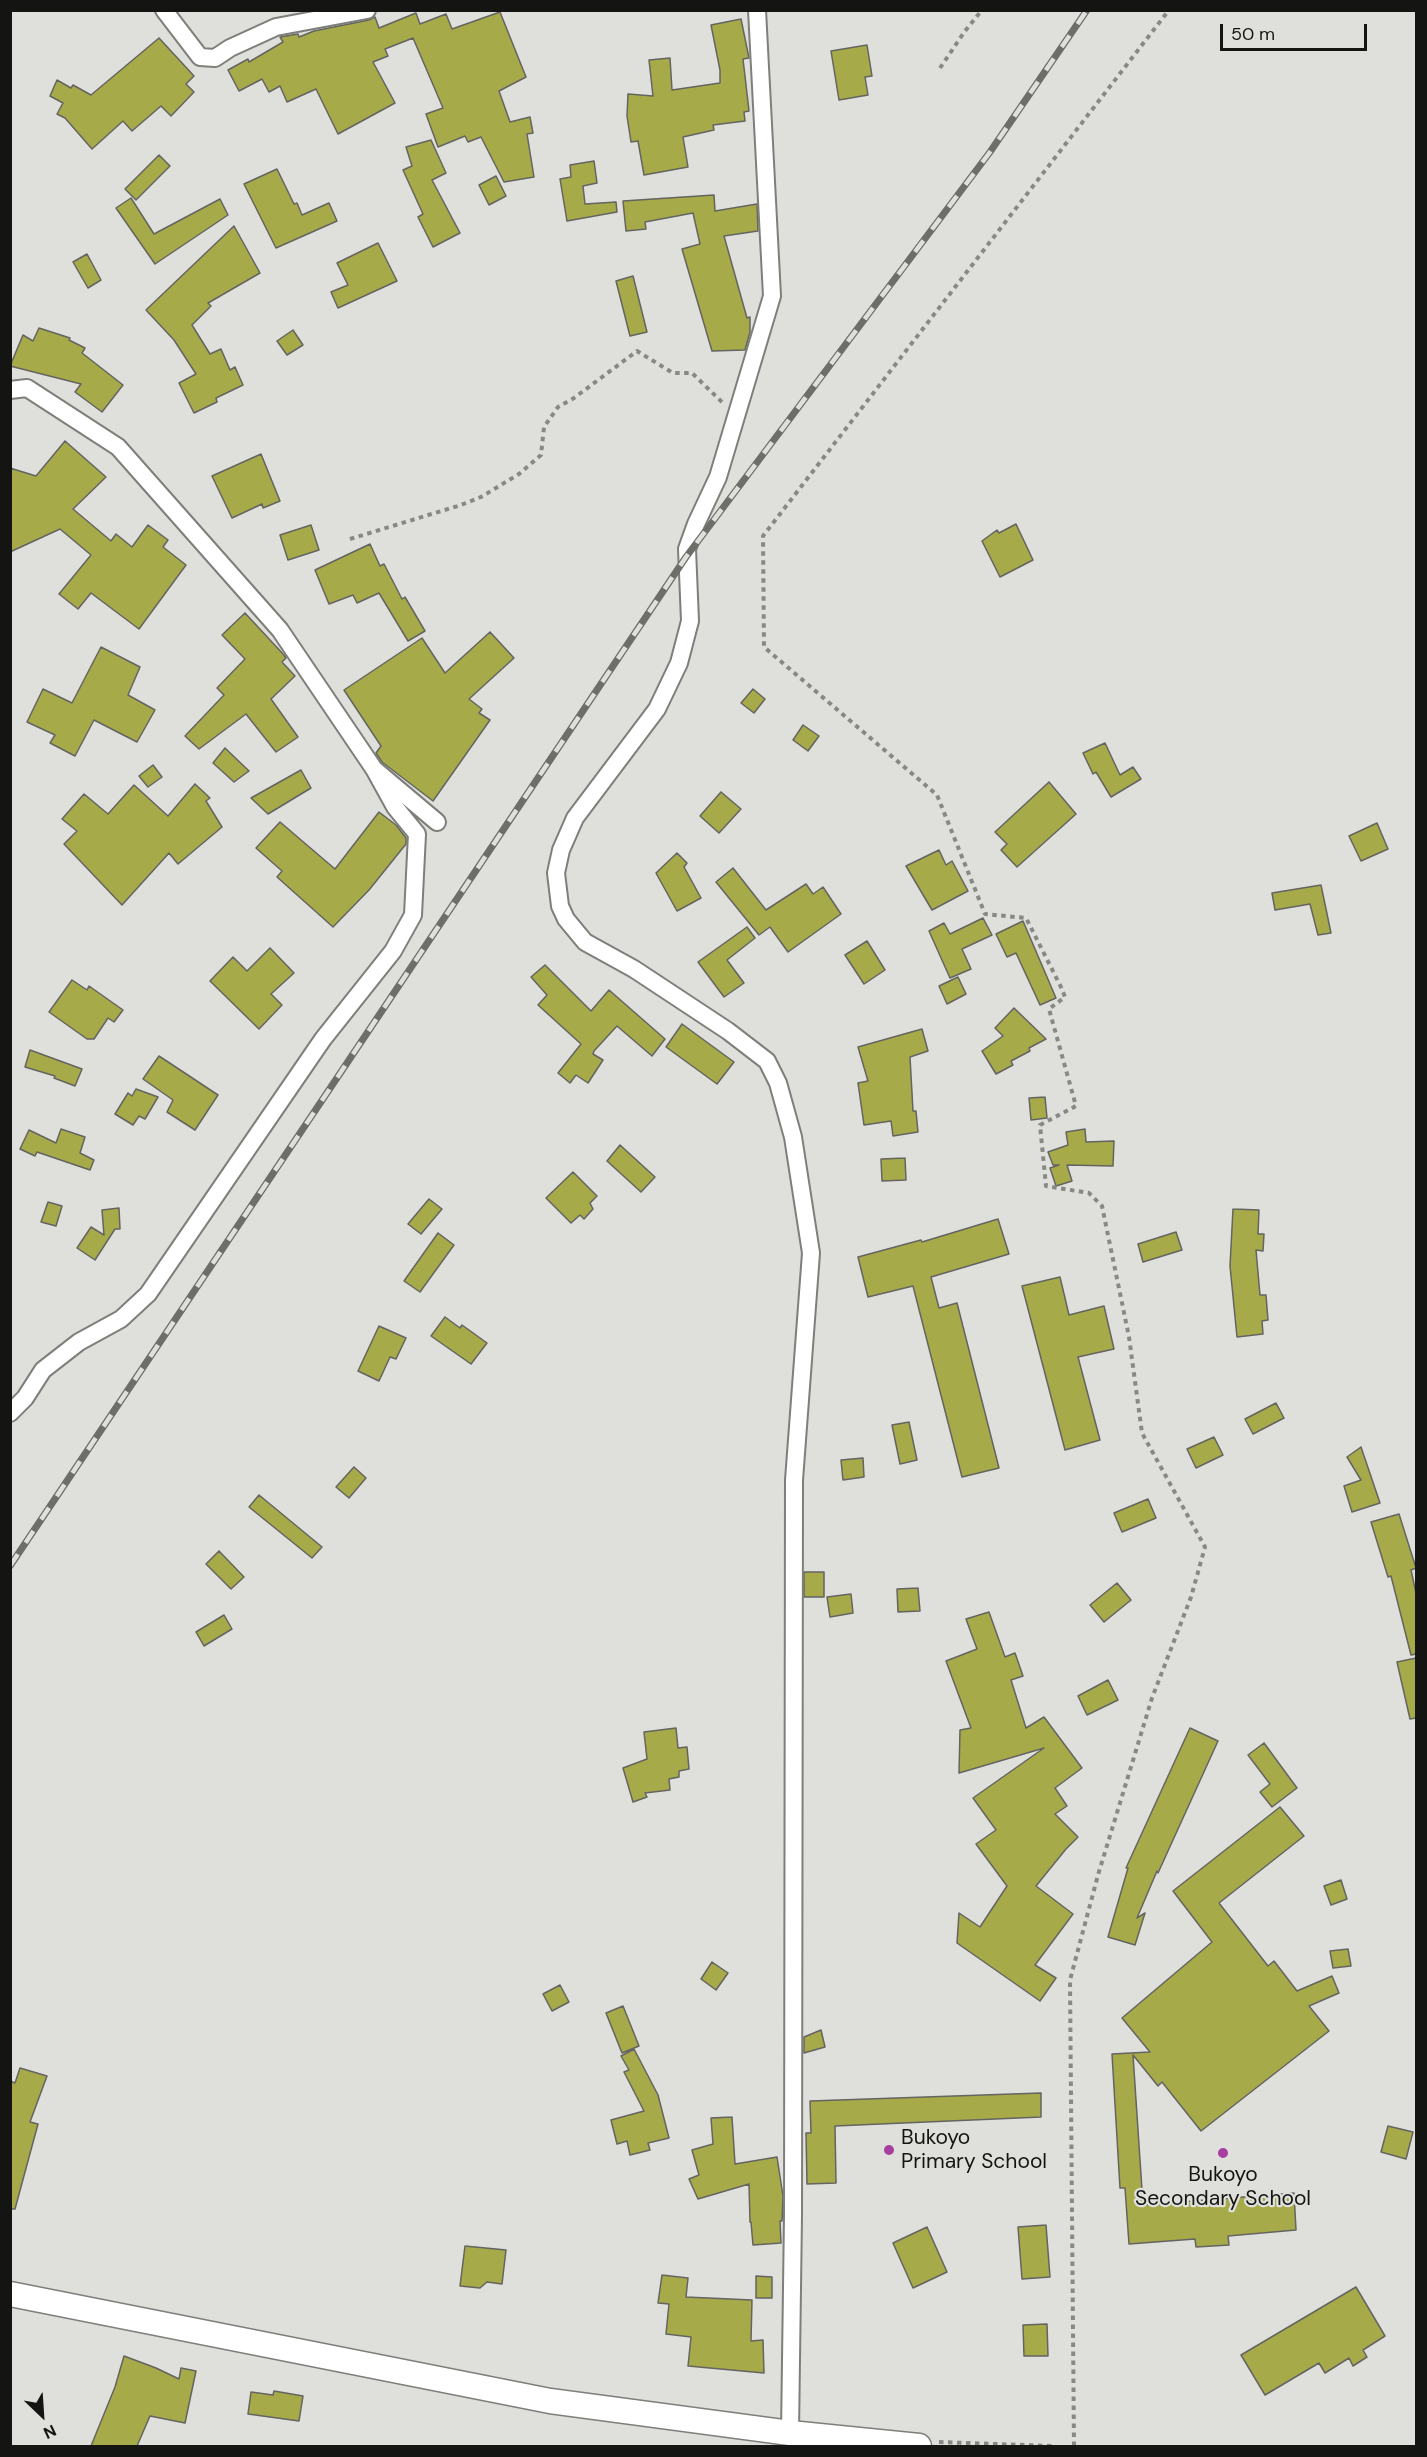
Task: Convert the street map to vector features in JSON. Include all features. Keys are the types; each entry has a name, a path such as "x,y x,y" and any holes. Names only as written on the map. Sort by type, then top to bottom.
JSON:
{"main road":[{"path":"10,2294 550,2401 790,2433 927,2444"}],"street":[{"path":"164,10 200,57 215,58 230,48 276,27 367,10"},
{"path":"757,10 772,296 718,477 687,549 690,621 679,663 657,709 575,818 561,850 556,873 560,906 566,919 585,942 634,969 728,1030 767,1061 778,1083 793,1137 808,1230 811,1253 794,1480 793,2215 790,2433"},
{"path":"10,390 27,388 118,447 280,630 374,769 395,807 417,834 412,915 393,951 323,1039 148,1294 121,1319 79,1342 43,1370 24,1398 10,1413"},
{"path":"374,769 437,822"}],"path":[{"path":"940,68 964,31 982,10"},
{"path":"1074,2446 1070,1980 1152,1698 1191,1597 1204,1547 1142,1433 1129,1337 1102,1206 1089,1193 1046,1186 1040,1125 1076,1106 1049,1009 1065,997 1061,987 1026,918 985,914 936,795 764,647 763,536 1169,10"},
{"path":"350,539 461,505 481,497 519,474 541,455 544,427 558,407 574,398 637,351 673,373 692,374 733,412 735,422"},
{"path":"927,2444 1052,2446"}],"building":[{"path":"500,12 526,77 499,91 510,122 530,117 533,133 527,134 534,177 504,182 481,137 468,142 465,136 438,147 426,114 443,108 413,38 385,49 388,56 373,62 395,103 338,134 316,89 287,102 280,86 269,92 262,79 239,91 228,70 248,59 249,62 283,42 280,37 298,34 299,37 314,31 375,17 379,28 416,13 420,24 446,14 452,29"},
{"path":"741,19 749,58 743,59 749,111 744,112 745,121 713,125 714,130 683,137 688,167 644,175 638,141 631,142 627,116 628,94 653,96 649,60 670,58 672,90 720,83 720,70 711,25"},
{"path":"159,38 194,76 186,84 194,92 171,116 161,106 132,131 123,121 92,149 65,118 57,114 63,103 50,96 57,80 71,88 73,85 91,95"},
{"path":"867,45 872,76 865,77 868,95 839,100 831,51"},
{"path":"431,140 446,173 432,180 460,233 433,247 418,217 423,214 403,170 412,166 406,147"},
{"path":"159,155 170,166 136,200 125,189"},
{"path":"594,161 597,183 583,186 585,204 616,202 617,212 567,221 560,179 571,177 570,165"},
{"path":"277,169 302,215 329,203 337,221 276,248 244,184"},
{"path":"496,176 506,196 489,205 479,185"},
{"path":"714,195 715,211 757,204 758,231 724,236 747,318 750,317 750,332 745,350 712,351 682,249 700,244 693,213 645,222 646,229 626,231 623,201"},
{"path":"131,198 154,234 220,199 228,215 155,264 116,208"},
{"path":"234,226 260,273 208,303 211,306 192,325 210,354 221,349 230,370 235,367 243,385 216,398 217,402 194,413 179,383 196,374 174,340 146,310"},
{"path":"378,243 397,281 338,308 331,292 348,285 337,263"},
{"path":"87,254 101,280 88,288 73,262"},
{"path":"633,276 647,332 630,336 616,281"},
{"path":"39,328 70,338 69,340 85,348 82,353 123,385 102,412 75,392 81,384 10,366 23,335 33,341"},
{"path":"293,330 303,345 287,355 277,341"},
{"path":"65,441 106,477 73,509 111,541 116,534 132,547 148,525 168,540 163,547 186,565 139,629 91,593 78,609 59,594 91,555 60,529 10,552 10,468 36,476"},
{"path":"261,454 280,501 263,508 262,504 232,518 212,476"},
{"path":"1016,524 1033,560 1000,577 982,541 997,530 999,533"},
{"path":"311,525 319,550 288,560 280,535"},
{"path":"370,544 380,566 384,564 402,599 405,597 425,631 408,641 379,593 357,603 353,595 329,604 315,570"},
{"path":"245,613 284,655 286,658 282,662 295,676 271,699 298,737 276,752 246,714 199,749 185,736 224,695 217,688 245,659 222,635"},
{"path":"490,632 514,658 469,699 482,709 479,713 490,720 433,801 382,762 376,753 381,746 344,690 422,638 445,673"},
{"path":"101,647 140,667 128,695 155,710 137,742 94,720 75,756 50,743 55,735 27,722 43,689 72,703"},
{"path":"753,689 765,699 754,713 741,703"},
{"path":"803,725 819,736 808,751 793,740"},
{"path":"1105,743 1120,775 1133,767 1141,779 1111,797 1096,772 1093,774 1083,753"},
{"path":"225,748 249,771 234,782 213,763"},
{"path":"153,765 162,777 148,787 139,776"},
{"path":"301,770 311,788 268,814 251,798"},
{"path":"1049,782 1076,814 1017,867 1001,850 1007,844 995,832"},
{"path":"195,784 210,798 206,801 222,827 178,864 169,853 122,905 64,844 77,831 62,819 84,794 108,814 134,785 168,816"},
{"path":"721,792 741,809 719,833 700,816"},
{"path":"379,812 396,825 406,838 406,844 369,890 333,927 277,877 282,871 256,848 280,822 335,869"},
{"path":"1377,823 1388,849 1361,861 1349,836"},
{"path":"939,850 946,865 952,861 968,891 932,910 906,866"},
{"path":"677,853 687,863 684,867 701,898 677,911 656,873"},
{"path":"733,868 766,910 806,884 813,894 823,887 841,914 788,952 770,927 759,935 716,882"},
{"path":"1321,885 1331,933 1318,935 1310,904 1275,910 1272,893"},
{"path":"983,918 992,935 962,949 971,969 950,978 929,931 944,923 950,934"},
{"path":"1023,921 1056,998 1040,1005 1016,953 1007,957 996,934"},
{"path":"747,927 755,938 727,960 744,983 724,997 698,962"},
{"path":"867,941 885,970 864,984 845,955"},
{"path":"270,948 294,973 271,994 282,1005 259,1029 210,981 233,957 247,971"},
{"path":"545,965 591,1011 609,990 665,1039 652,1056 617,1026 594,1051 593,1054 603,1060 588,1083 576,1075 570,1083 558,1073 581,1044 538,1005 547,995 531,977"},
{"path":"958,977 966,994 947,1004 939,986"},
{"path":"72,980 87,990 89,986 123,1010 114,1022 108,1018 94,1039 87,1039 49,1012"},
{"path":"1014,1008 1046,1039 1011,1061 1013,1065 996,1074 982,1051 1003,1036 995,1028"},
{"path":"682,1024 734,1062 717,1084 666,1047"},
{"path":"922,1029 928,1051 910,1057 913,1111 916,1111 918,1132 893,1136 891,1121 864,1125 858,1083 868,1081 858,1047"},
{"path":"30,1050 82,1069 75,1086 54,1078 55,1076 25,1067"},
{"path":"159,1056 218,1095 195,1130 167,1112 173,1100 143,1079"},
{"path":"136,1089 158,1097 145,1119 139,1116 133,1125 115,1114 128,1093 132,1096"},
{"path":"1045,1097 1047,1118 1031,1120 1029,1098"},
{"path":"61,1129 85,1137 80,1153 94,1160 90,1170 37,1152 35,1156 20,1149 29,1130 56,1143"},
{"path":"1085,1129 1086,1142 1114,1141 1113,1166 1067,1165 1072,1181 1056,1186 1050,1168 1059,1165 1053,1165 1048,1152 1068,1145 1066,1132"},
{"path":"620,1145 655,1177 641,1192 607,1161"},
{"path":"905,1158 906,1180 882,1181 881,1159"},
{"path":"573,1172 597,1196 590,1203 593,1209 584,1219 580,1215 571,1223 546,1198"},
{"path":"429,1199 442,1209 421,1234 408,1224"},
{"path":"48,1202 62,1206 56,1226 41,1222"},
{"path":"119,1208 120,1229 115,1229 95,1260 77,1248 91,1227 104,1235 102,1210"},
{"path":"1233,1209 1259,1210 1258,1234 1264,1234 1263,1251 1256,1250 1260,1295 1266,1295 1268,1320 1262,1321 1263,1334 1237,1337 1230,1266"},
{"path":"998,1219 1009,1254 931,1277 939,1308 957,1303 999,1468 962,1477 913,1286 868,1297 858,1257 921,1240 922,1242"},
{"path":"1176,1232 1182,1250 1143,1262 1138,1244"},
{"path":"438,1233 454,1245 420,1292 404,1281"},
{"path":"1060,1277 1069,1315 1104,1306 1114,1349 1078,1357 1100,1440 1065,1450 1022,1286"},
{"path":"445,1317 460,1328 462,1325 487,1343 471,1364 431,1336"},
{"path":"379,1326 406,1338 396,1359 390,1357 379,1381 358,1371"},
{"path":"1276,1403 1284,1418 1253,1434 1245,1419"},
{"path":"909,1422 917,1460 900,1464 892,1425"},
{"path":"1214,1437 1223,1455 1196,1468 1187,1449"},
{"path":"1361,1447 1380,1503 1352,1512 1344,1486 1361,1480 1347,1457"},
{"path":"863,1458 864,1477 843,1480 841,1460"},
{"path":"354,1467 366,1478 349,1498 336,1487"},
{"path":"259,1495 322,1547 312,1558 249,1507"},
{"path":"1148,1499 1156,1518 1122,1532 1114,1513"},
{"path":"1399,1514 1416,1568 1411,1570 1416,1593 1416,1654 1411,1655 1391,1576 1388,1577 1371,1522"},
{"path":"219,1551 244,1577 231,1589 206,1564"},
{"path":"804,1572 824,1572 824,1597 804,1597"},
{"path":"1117,1583 1131,1600 1104,1622 1090,1605"},
{"path":"918,1588 920,1611 898,1612 897,1589"},
{"path":"851,1594 853,1613 830,1617 827,1597"},
{"path":"989,1612 1005,1657 1015,1653 1023,1676 1011,1680 1026,1728 1044,1717 1082,1768 1055,1788 1067,1806 1055,1814 1078,1837 1036,1886 1073,1914 1035,1965 1056,1978 1040,2001 957,1943 959,1913 980,1927 1007,1886 976,1844 996,1830 973,1798 1044,1748 959,1773 960,1730 971,1728 946,1661 977,1649 966,1619"},
{"path":"224,1615 232,1629 204,1646 196,1632"},
{"path":"1416,1658 1416,1718 1410,1719 1397,1662"},
{"path":"1108,1680 1118,1700 1087,1715 1078,1696"},
{"path":"676,1728 678,1748 687,1747 689,1769 679,1771 679,1777 669,1779 670,1790 645,1793 647,1797 633,1802 623,1768 647,1759 644,1732"},
{"path":"1190,1728 1218,1741 1137,1918 1145,1913 1135,1945 1108,1937 1128,1868 1126,1868"},
{"path":"1264,1743 1297,1788 1272,1807 1260,1792 1270,1784 1248,1755"},
{"path":"1280,1807 1304,1836 1219,1903 1268,1966 1274,1961 1297,1991 1332,1976 1339,1993 1309,2006 1329,2031 1201,2131 1162,2082 1158,2086 1133,2055 1143,2205 1294,2193 1296,2230 1228,2236 1229,2245 1196,2247 1195,2239 1129,2244 1125,2188 1120,2188 1112,2054 1150,2052 1122,2018 1212,1942 1173,1891"},
{"path":"1341,1880 1347,1899 1331,1905 1324,1886"},
{"path":"1348,1949 1351,1966 1333,1968 1330,1951"},
{"path":"712,1962 728,1973 716,1990 701,1979"},
{"path":"560,1985 569,2002 552,2011 543,1994"},
{"path":"623,2006 639,2046 622,2053 606,2013"},
{"path":"821,2030 825,2047 804,2053 804,2037"},
{"path":"634,2049 658,2095 669,2138 648,2143 650,2150 630,2155 627,2141 617,2144 611,2120 644,2111 624,2072 629,2070 621,2056"},
{"path":"20,2068 47,2076 30,2122 38,2124 15,2209 10,2209 10,2081 15,2083"},
{"path":"1041,2093 1041,2117 835,2126 836,2183 807,2184 806,2133 811,2133 810,2101"},
{"path":"732,2117 735,2164 777,2157 783,2196 782,2221 780,2221 781,2243 753,2245 749,2184 698,2199 689,2179 699,2175 692,2150 713,2144 711,2118"},
{"path":"1388,2126 1413,2132 1406,2159 1381,2152"},
{"path":"1046,2225 1050,2277 1022,2279 1018,2227"},
{"path":"927,2227 947,2272 913,2288 893,2243"},
{"path":"465,2246 506,2250 502,2284 487,2282 480,2288 460,2286"},
{"path":"662,2275 688,2278 686,2297 752,2300 751,2341 763,2340 764,2373 688,2366 691,2337 666,2334 669,2304 658,2303"},
{"path":"756,2276 772,2277 772,2298 756,2298"},
{"path":"1356,2287 1385,2336 1363,2350 1367,2357 1353,2366 1349,2358 1325,2373 1319,2363 1265,2395 1241,2355"},
{"path":"1047,2324 1048,2356 1024,2356 1023,2325"},
{"path":"124,2356 179,2379 181,2368 196,2371 185,2423 150,2416 137,2446 91,2446 115,2387"},
{"path":"274,2391 303,2396 299,2421 248,2414 251,2392 273,2395"}],"railway":[{"path":"10,1566 686,557 990,152 1087,10"}],"place":[{"name":"Bukoyo Primary School","path":"889,2150"},
{"name":"Bukoyo Secondary School","path":"1223,2153"}]}
